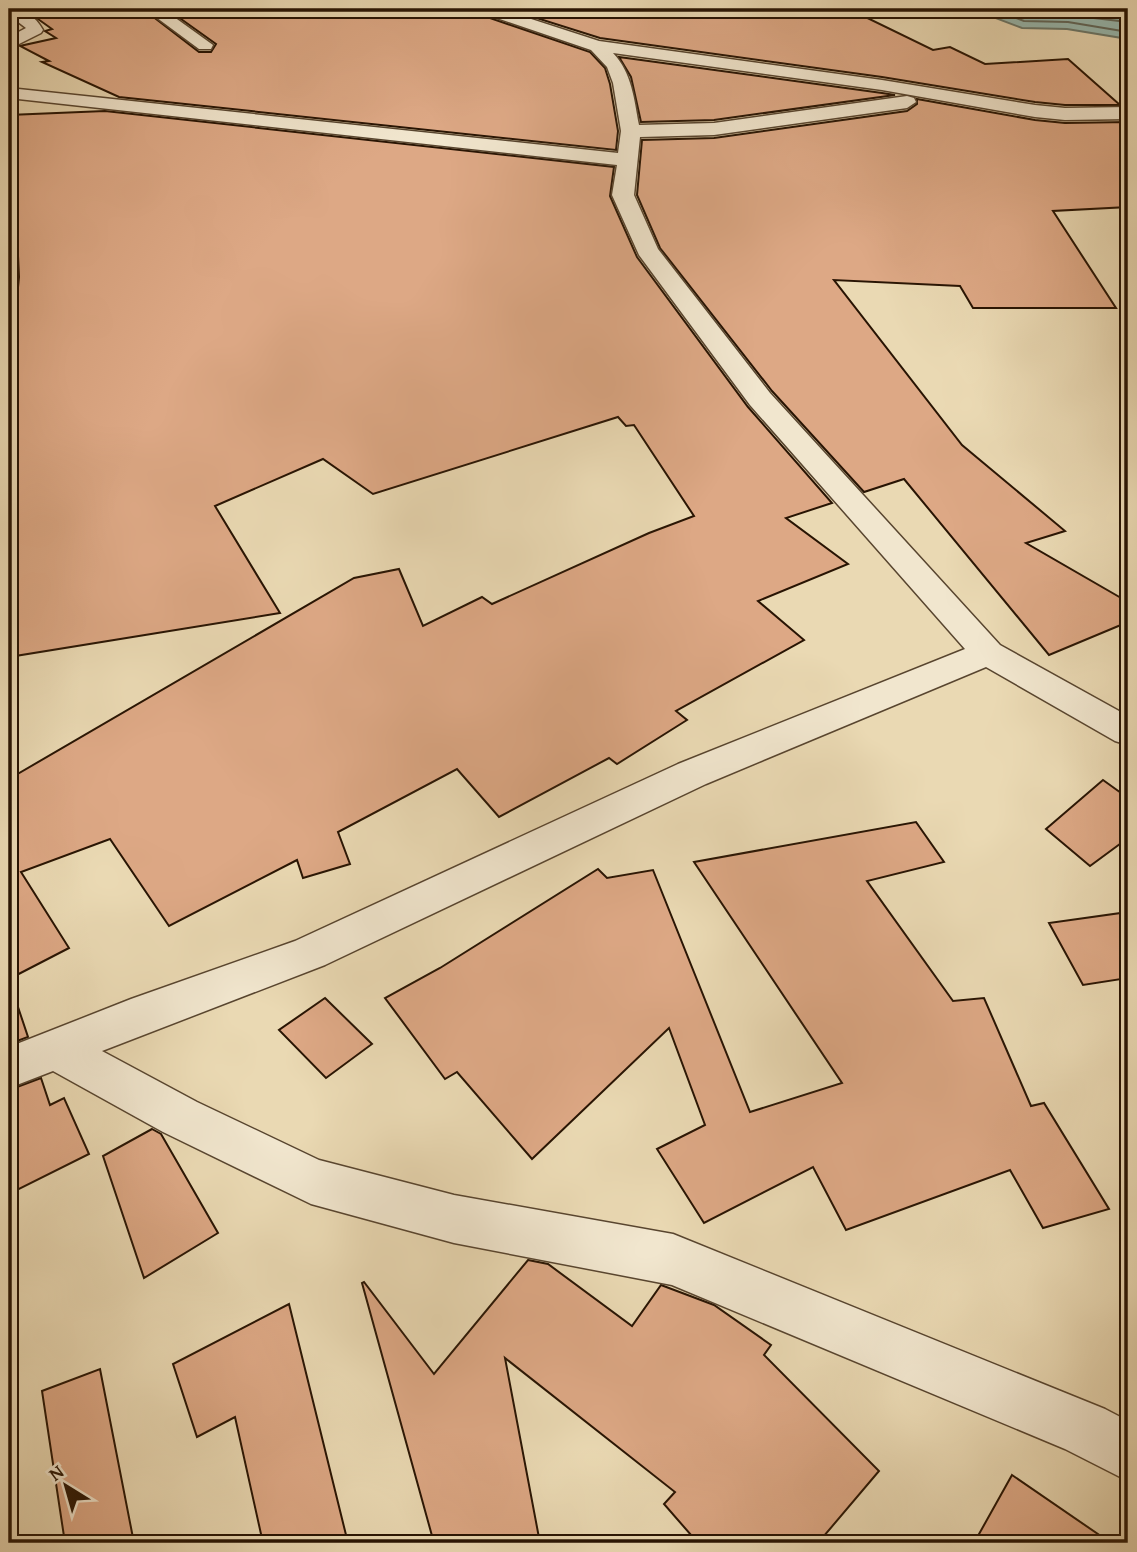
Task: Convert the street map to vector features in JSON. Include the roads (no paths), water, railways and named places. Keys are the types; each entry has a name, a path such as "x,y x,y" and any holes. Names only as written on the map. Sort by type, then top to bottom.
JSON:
{"street":[{"path":"9,9 30,21 35,30 9,44"},
{"path":"153,9 205,45"},
{"path":"485,9 597,46 950,96 1035,111 1128,113"},
{"path":"597,46 615,65 619,74 631,131 623,195 647,250 760,398 988,653 1125,727"},
{"path":"9,93 627,160"},
{"path":"631,131 714,129 950,96"},
{"path":"32,1059 147,1012 310,953 692,774 988,653"},
{"path":"32,1059 180,1117 311,1181 454,1219 673,1260 1085,1429 1128,1452"}],"water":[{"path":"972,9 1128,9 1128,39 1067,29 1022,28"}]}
